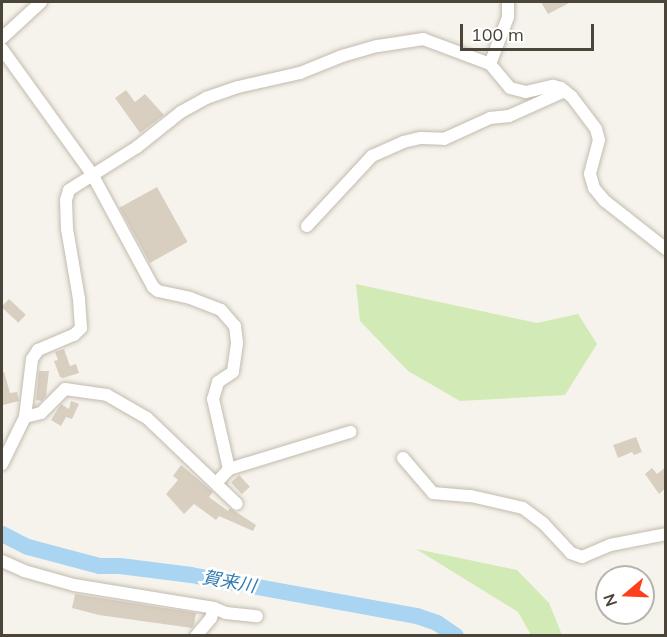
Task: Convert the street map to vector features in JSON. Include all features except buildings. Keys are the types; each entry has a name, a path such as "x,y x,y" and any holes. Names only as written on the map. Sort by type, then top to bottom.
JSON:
{"street":[{"path":"2,38 40,2"},
{"path":"490,64 508,17 508,2"},
{"path":"3,456 25,417 29,372 38,350 74,335 81,328 79,299 67,229 66,200 69,190 137,147 181,112 206,98 238,87 300,73 351,53 423,39 490,64 510,88 526,92 553,86 565,91 596,129 599,140 590,174 594,188 606,201 666,249"},
{"path":"2,49 92,174 153,287 221,310 235,326 237,343 233,372 218,382 213,399 229,469"},
{"path":"307,226 372,156 403,142 421,138 444,139 490,118 509,116 565,91"},
{"path":"25,417 41,413 65,389 106,395 147,418 217,482 237,504"},
{"path":"217,482 229,469 350,432"},
{"path":"404,458 433,493 471,496 523,508 544,524 571,554 582,557 610,545 666,534"},
{"path":"2,561 24,571 74,585 214,608 226,613 257,616"},
{"path":"196,636 211,618 214,608"}],"green space":[{"path":"356,284 537,323 578,314 597,344 565,395 460,401 408,371 360,321"},
{"path":"416,549 517,570 549,603 562,635 531,635 518,612"}],"waterway":[{"name":"賀来川","path":"2,534 28,547 100,566 120,566 191,575 417,616 437,623 456,636"}]}
